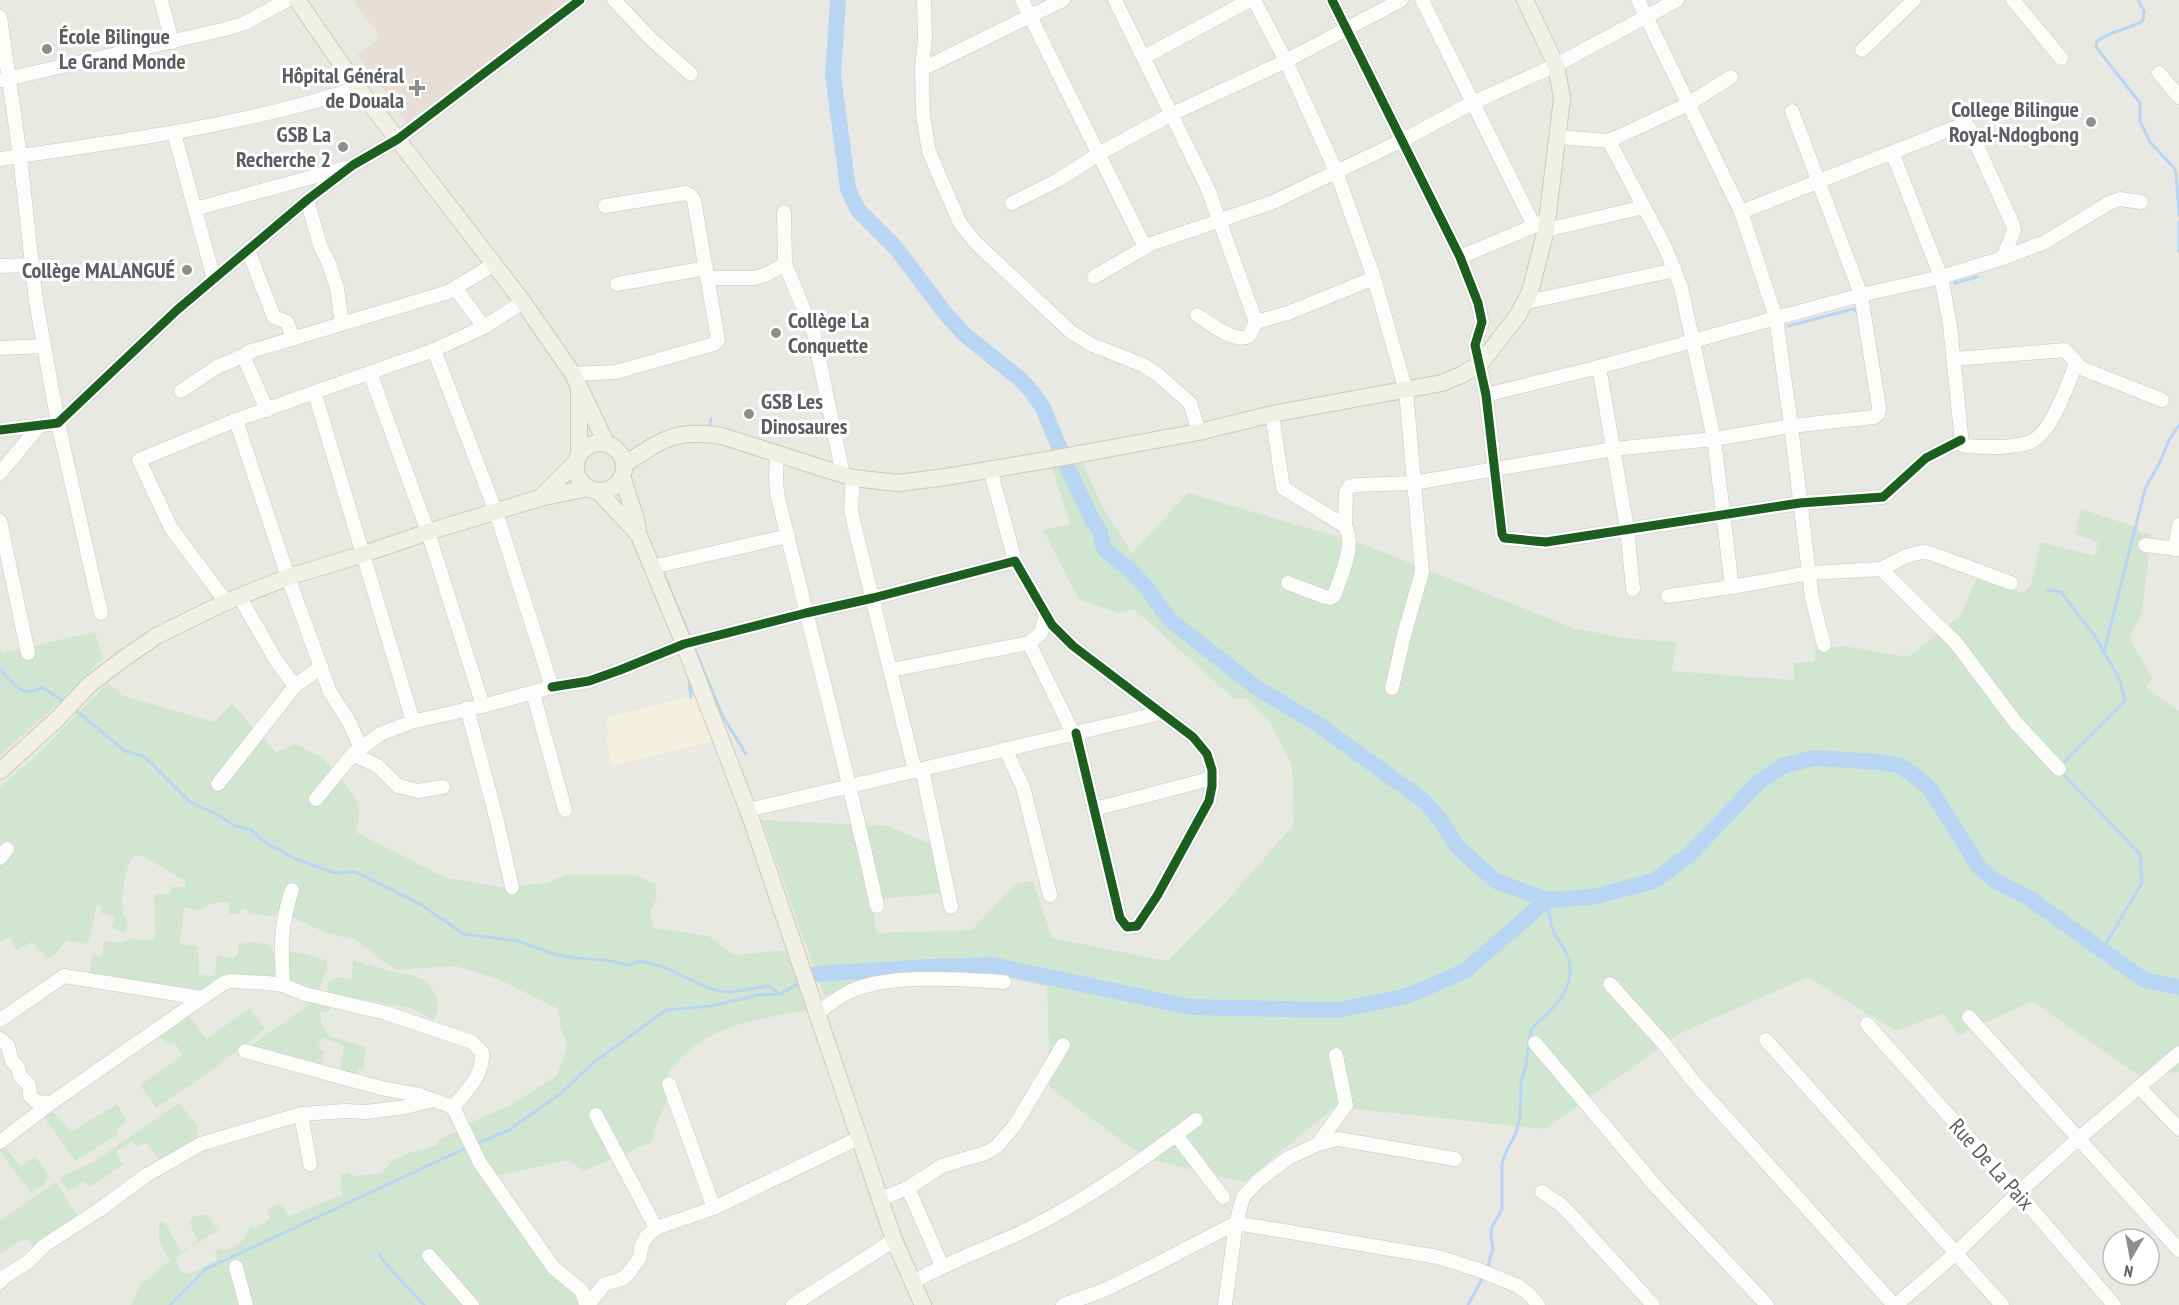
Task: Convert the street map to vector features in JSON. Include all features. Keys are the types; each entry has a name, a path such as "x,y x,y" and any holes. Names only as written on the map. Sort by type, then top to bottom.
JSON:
{"main road":[{"path":"297,0 358,88 522,302 576,381 610,445 621,455 638,533 684,644 747,810 818,1012 894,1240 923,1305"},
{"path":"0,771 57,719 89,685 158,635 233,599 288,577 540,498 593,489 608,490 616,484 623,471 653,445 676,435 702,433 722,436 848,477 898,483 1047,460 1199,432 1272,414 1406,391 1442,383 1461,375 1480,364 1527,302 1536,274 1559,137 1562,98 1556,65 1525,0"},
{"path":"576,381 578,458 576,472 580,481 593,489 638,533"},
{"path":"540,498 587,446 596,443 653,445"}],"street":[{"path":"161,0 172,42"},
{"path":"5,80 244,23 287,0"},
{"path":"0,430 58,423 214,279 307,201 353,165 398,139 580,0"},
{"path":"614,0 651,39 692,74"},
{"path":"924,0 923,115 929,152 960,223 976,243 1070,331 1090,344 1143,365 1157,374 1190,403 1199,432"},
{"path":"1022,0 1145,247"},
{"path":"922,69 1063,0"},
{"path":"1115,0 1208,189 1256,322 1249,336 1240,339 1223,332 1197,315"},
{"path":"1144,57 1252,0 1286,62 1336,171 1374,278 1406,391 1422,572 1392,688"},
{"path":"1332,0 1460,257 1478,303 1482,322 1476,342 1486,395 1504,538 1546,542 1800,503 1883,497 1926,458 1961,440"},
{"path":"1012,203 1058,180 1100,153 1172,114 1286,62 1401,0"},
{"path":"1422,0 1472,103 1543,225"},
{"path":"1638,0 1741,212 1776,318 1809,573 1815,613 1824,645"},
{"path":"1094,277 1145,247 1273,202 1401,141 1472,103 1556,65 1677,0"},
{"path":"1862,50 1914,0"},
{"path":"2013,0 2061,58"},
{"path":"0,17 5,80 20,156 44,346 58,423 101,613"},
{"path":"2159,73 2179,97"},
{"path":"1559,137 1609,141 1688,104 1731,78"},
{"path":"0,159 174,133 313,103 358,88"},
{"path":"1344,526 1346,492 1355,485 1413,483 1613,449 1714,439 1791,426 1874,417 1878,414 1879,408 1861,295 1792,111"},
{"path":"1741,212 1961,124 1968,126 2013,225 2003,258"},
{"path":"174,133 214,279"},
{"path":"1609,141 1675,270 1686,305 1714,439 1731,587"},
{"path":"1892,152 1941,277 1954,359 1961,440 1965,446 1983,447 2032,442 2052,417 2076,364"},
{"path":"195,209 353,165"},
{"path":"576,381 714,344 718,340 694,200 690,195 686,193 605,206"},
{"path":"1486,395 1693,342 1861,295 1941,277 2045,242 2109,203 2120,199 2141,202"},
{"path":"307,201 321,248 337,288 342,324"},
{"path":"1460,257 1543,225 1644,207"},
{"path":"784,212 785,264 814,334 848,477 851,508 951,907"},
{"path":"248,250 274,317 285,321 293,339"},
{"path":"617,284 707,273 755,278 785,264"},
{"path":"0,266 32,265"},
{"path":"181,391 217,367 248,352 455,288 493,265"},
{"path":"1527,302 1675,270"},
{"path":"1256,322 1288,313 1374,278"},
{"path":"455,288 484,327"},
{"path":"295,686 233,599 171,528 139,460 236,420 315,394 434,350 484,327 522,302"},
{"path":"0,348 44,346"},
{"path":"434,350 496,512 552,687"},
{"path":"1954,359 2061,350 2067,352 2076,364 2086,370 2162,400"},
{"path":"245,355 245,360 267,410"},
{"path":"1599,367 1627,528 1633,589"},
{"path":"370,373 428,532 483,706"},
{"path":"315,394 412,718 415,721"},
{"path":"1272,414 1283,488 1344,526 1350,544 1334,596 1325,597 1288,583"},
{"path":"236,420 288,577 330,692 348,720 357,751 378,766 398,786 418,791 443,787"},
{"path":"0,472 39,426"},
{"path":"777,455 777,493 851,786 878,906"},
{"path":"990,469 1015,561 1052,625 1073,646 1201,745 1207,754 1213,778 1209,801 1157,896 1137,926 1127,927 1120,918 1095,809 1074,733 1029,643"},
{"path":"0,521 28,653"},
{"path":"2145,545 2177,549 2179,525"},
{"path":"652,567 788,536"},
{"path":"1668,596 1809,573 1881,569 1906,556 1922,552 2011,583"},
{"path":"316,800 357,751 382,733 415,721 483,706 552,687 589,681 684,644 1015,561"},
{"path":"1881,569 1956,643 2016,723 2059,769"},
{"path":"891,670 1029,643 1041,633 1046,614"},
{"path":"218,784 295,686 321,667"},
{"path":"533,693 565,810"},
{"path":"467,708 512,887"},
{"path":"747,810 1161,713"},
{"path":"1005,749 1023,787 1050,895"},
{"path":"1095,809 1213,778"},
{"path":"283,986 281,940 284,914 292,890"},
{"path":"0,1020 64,976 202,998"},
{"path":"818,1012 849,992 885,983 951,979 1004,982"},
{"path":"0,1142 51,1103 224,983 231,981 256,981 283,986 305,994 386,1013 472,1042 482,1052 483,1065 453,1107"},
{"path":"1610,984 1666,1046 1693,1081 1895,1305 1956,1253 2078,1139 2179,1053"},
{"path":"1969,1017 2179,1250"},
{"name":"Rue De La Paix","path":"1868,1024 2114,1305"},
{"path":"0,1039 8,1047 20,1076 29,1085 30,1096 37,1102 51,1103"},
{"path":"1766,1040 2002,1305"},
{"path":"1534,1043 1658,1189 1767,1305"},
{"path":"880,1199 908,1188 942,1166 988,1152 997,1146 1015,1125 1063,1045"},
{"path":"245,1051 381,1088 418,1095 453,1107 480,1163 553,1267 582,1292 587,1305 605,1284 622,1279 628,1274 640,1257 641,1247 646,1237 656,1228 714,1208 859,1138"},
{"path":"1318,1144 1346,1106 1336,1055"},
{"path":"669,1084 714,1208"},
{"path":"2139,1087 2179,1129"},
{"path":"0,1282 45,1245 99,1210 145,1176 201,1144 301,1114 367,1112 405,1107 433,1100"},
{"path":"301,1114 310,1164"},
{"path":"596,1115 656,1228"},
{"path":"913,1282 942,1266 1022,1232 1129,1169 1196,1120"},
{"path":"1176,1135 1223,1197"},
{"path":"1225,1305 1236,1223 1243,1197 1254,1184 1288,1158 1318,1144 1338,1139 1455,1159"},
{"path":"908,1188 942,1266"},
{"path":"1542,1192 1560,1204 1572,1216 1653,1305"},
{"path":"1063,1305 1104,1290 1236,1223 1438,1257 1518,1286 1538,1305"},
{"path":"793,1305 894,1240"},
{"path":"429,1256 472,1305"},
{"path":"236,1268 246,1305"}],"shaded area":[{"name":"Hôpital Général de Douala","path":"352,0 567,0 407,122 357,55 380,37"},
{"path":"696,694 715,741 613,766 611,764 605,737 609,735 606,718"}],"green space":[{"path":"1083,463 1102,506 1132,553 1188,493 1363,544 1573,628 1624,638 1676,642 1672,671 1794,680 1794,663 1815,661 1814,650 1844,646 1908,657 1960,616 1977,578 2022,593 2030,587 2041,542 2094,556 2098,542 2075,534 2081,509 2139,528 2138,532 2151,534 2142,614 2129,637 2153,679 2146,687 2179,711 2179,1072 2138,1075 2032,1001 1959,1035 1943,1014 1895,1031 1808,977 1681,1033 1545,1129 1335,1107 1244,1182 1145,1158 1050,1088 1047,986 981,973 824,996 762,820 888,826 934,846 942,893 871,900 877,933 972,930 1015,884 1033,881 1052,938 1168,961 1224,904 1294,824 1292,765 1270,723 1247,699 1233,698 1134,609 1118,613 1079,599 1043,530 1070,524 1052,467"},
{"path":"95,632 103,658 52,709 0,755 0,648 2,653"},
{"path":"108,683 123,696 214,722 232,704 276,752 296,744 323,758 358,802 359,818 356,832 446,878 502,887 547,883 565,875 636,875 655,884 657,898 650,912 654,928 709,936 734,955 787,950 809,1010 734,1026 690,1049 669,1070 666,1103 652,1142 583,1171 569,1160 496,1176 479,1153 467,1124 511,1105 557,1075 567,1047 558,1009 496,978 455,966 395,970 356,940 327,933 275,910 277,913 274,916 249,914 247,909 241,909 241,914 229,914 229,903 220,902 210,904 199,911 184,907 180,944 198,946 199,975 215,976 217,955 233,958 237,955 239,944 253,942 270,945 277,962 277,980 226,979 208,985 199,991 89,975 92,954 101,956 104,941 123,943 128,939 155,940 154,894 169,894 172,887 185,887 185,881 143,856 133,856 125,877 123,916 128,919 125,932 112,928 115,917 101,913 102,906 97,905 88,944 67,940 52,957 48,958 32,942 17,950 10,938 0,941 0,787 39,753"},
{"path":"286,951 302,953 327,961 327,969 318,993 289,985"},
{"path":"353,960 400,974 413,975 425,982 437,999 438,1008 434,1020 411,1008 366,1000 360,1001 327,993 328,983 337,977 352,980"},
{"path":"315,1000 331,1008 329,1011 320,1012 322,1024 329,1036 366,1047 363,1069 358,1069 357,1076 340,1072 344,1046 322,1038 318,1049 324,1051 321,1067 248,1048"},
{"path":"250,1008 265,1029 208,1073 156,1108 140,1085 183,1055 174,1042 168,1045 157,1034 187,1013 206,1039"},
{"path":"179,1103 198,1126 196,1143 161,1161 146,1143 137,1147 132,1141 116,1152 123,1165 90,1187 83,1181 69,1192 59,1178 95,1161"},
{"path":"117,1104 126,1121 116,1129 119,1134 75,1161 44,1117 49,1112 53,1113 71,1132"},
{"path":"462,1129 565,1280 579,1305 131,1305 141,1284 170,1260 160,1242 160,1221 165,1222 180,1251 191,1247 197,1240 189,1221 193,1217 206,1214 218,1230 178,1256 176,1260 181,1272 190,1274 217,1260 215,1252 220,1248 226,1250 239,1244 251,1224 256,1228 270,1218 267,1209 282,1203 288,1216 342,1195 340,1175 348,1172 353,1176 382,1173 400,1157 436,1145 440,1139"},
{"path":"4,1146 21,1167 35,1156 49,1176 43,1185 31,1193 0,1151"},
{"path":"56,1182 79,1219 36,1252 29,1241 21,1240 0,1254 0,1221"}],"waterway":[{"path":"838,0 833,75 848,189 858,210 896,248 945,313 964,334 1020,379 1032,392 1042,406 1070,473 1092,520 1100,531 1106,551 1128,568 1147,588 1170,620 1257,688 1319,725 1424,801 1440,819 1457,847 1496,881 1547,900 1592,897 1654,881 1689,855 1758,783 1782,766 1814,758 1880,762 1901,766 1929,787 1979,867 1994,880 2029,898 2144,980 2179,987"},
{"path":"2138,0 2144,11 2143,21 2102,38 2097,41 2096,47 2140,103 2140,121 2150,142 2174,168 2179,215"},
{"path":"2179,222 2179,251"},
{"path":"1955,283 1977,277"},
{"path":"1788,326 1853,309 1858,313"},
{"path":"709,429 711,419"},
{"path":"2061,765 2125,701 2120,681 2104,652 2145,489 2179,425"},
{"path":"664,575 690,637"},
{"path":"2047,590 2061,592 2097,639 2103,652"},
{"path":"694,647 722,715 746,754"},
{"path":"0,669 24,691 35,691 42,687 66,703"},
{"path":"689,678 691,697"},
{"path":"74,709 125,751 143,756 190,802 235,826 251,830 266,843 296,859 335,873 355,872 382,885 420,904 464,934 518,941 557,955 574,958 605,960 628,965 642,961 666,968 719,991 732,992 768,986 781,994"},
{"path":"2061,772 2140,854 2142,883 2102,950"},
{"path":"1487,1269 1493,1248 1492,1227 1502,1209 1502,1163 1516,1133 1520,1117 1521,1082 1531,1029 1558,1002 1570,977 1568,958 1554,933 1547,900"},
{"path":"815,974 992,965 1190,1007 1337,1010 1407,996 1465,971 1547,900"},
{"path":"474,1145 509,1130 560,1094 593,1063 666,1010 711,1006 758,995 781,994 800,982"},
{"path":"170,1305 206,1269 468,1147"},
{"path":"379,1254 424,1305"},
{"path":"1468,1305 1483,1277"}],"cycle path":[{"path":"0,430 58,423 177,310 307,200 353,165 398,139 580,0"},
{"path":"1332,0 1460,257 1478,303 1482,322 1475,345 1486,395 1504,538 1546,542 1800,503 1883,497 1926,458 1961,440"},
{"path":"552,687 589,681 684,644 1015,561 1052,625 1073,646 1193,737 1207,754 1212,770 1209,801 1157,896 1137,926 1127,927 1120,918 1076,733"}],"place":[{"name":"École Bilingue Le Grand Monde","path":"47,49"},
{"name":"Hôpital Général de Douala","path":"417,88"},
{"name":"College Bilingue Royal-Ndogbong","path":"2091,122"},
{"name":"GSB La Recherche 2","path":"343,147"},
{"name":"Collège MALANGUÉ","path":"187,270"},
{"name":"Collège La Conquette","path":"776,333"},
{"name":"GSB Les Dinosaures","path":"749,414"}]}
